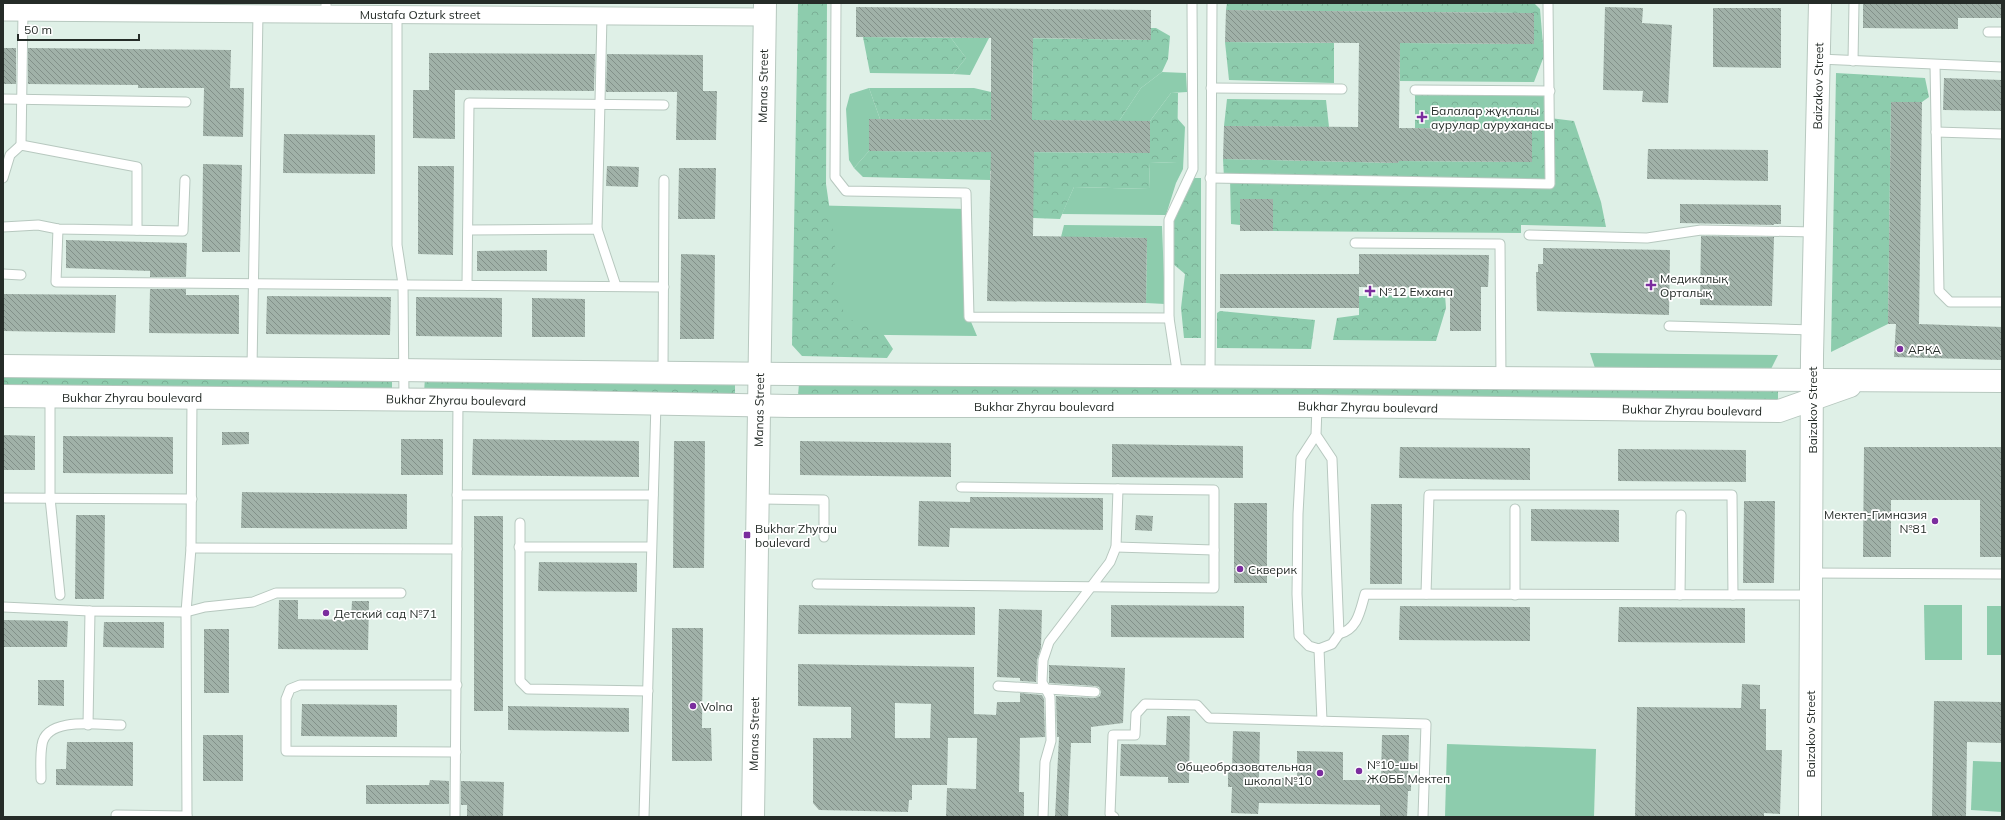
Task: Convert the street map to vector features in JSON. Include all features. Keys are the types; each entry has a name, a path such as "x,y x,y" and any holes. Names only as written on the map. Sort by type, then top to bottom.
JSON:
{"street":[{"name":"Baizakov Street","path":"1810,817 1812,390 1820,3"},
{"name":"Mustafa Ozturk street","path":"3,12 258,13 326,8 397,14 602,16 764,10"},
{"name":"Manas Street","path":"753,817 764,10"},
{"name":"Bukhar Zhyrau boulevard","path":"3,366 759,374 1501,379 1812,390 1864,380 2002,381"},
{"name":"Bukhar Zhyrau boulevard","path":"3,396 458,400 759,405 1317,406 1779,411 1812,390"}],"lane":[{"path":"836,3 835,177 846,191 966,193 969,317 1169,318"},
{"path":"1178,377 1169,318 1169,220 1193,169 1192,3"},
{"path":"1210,377 1212,3"},
{"path":"1210,178 1550,184 1548,3"},
{"path":"1853,61 1854,3"},
{"path":"21,145 23,12"},
{"path":"252,368 258,13"},
{"path":"397,14 397,245 403,284 404,400"},
{"path":"602,16 597,229 616,286"},
{"path":"1988,32 2002,32"},
{"path":"1819,59 2002,68"},
{"path":"1935,65 1939,291 1950,302 2002,302"},
{"path":"1211,88 1342,89"},
{"path":"1415,90 1550,91"},
{"path":"3,99 186,102"},
{"path":"467,285 469,103 664,105"},
{"path":"1936,132 2002,134"},
{"path":"3,178 10,154 21,145 138,166 137,230"},
{"path":"3,227 38,225 58,229 183,231 185,180"},
{"path":"663,372 664,180"},
{"path":"58,229 56,282 664,287"},
{"path":"468,230 597,229"},
{"path":"1529,235 1647,238 1701,230 1815,232"},
{"path":"1355,243 1500,244 1501,379"},
{"path":"3,274 21,275"},
{"path":"1668,326 1813,330"},
{"path":"50,396 50,498 60,595"},
{"path":"116,815 188,816 186,612 191,548 192,398"},
{"path":"455,817 458,400"},
{"path":"644,817 656,403"},
{"path":"1317,406 1316,435 1301,458 1298,514 1297,594 1299,636 1303,642 1309,646 1319,649 1332,644 1340,634 1352,628 1359,617 1365,594 1811,595"},
{"path":"1316,435 1332,459 1340,634"},
{"path":"816,584 1091,588 1214,588 1214,490 961,487"},
{"path":"1043,817 1045,762 1050,741 1050,697 1042,682 1043,660 1049,642 1110,562 1116,548 1118,489"},
{"path":"458,495 653,495"},
{"path":"1426,594 1429,495 1732,495 1733,595"},
{"path":"4,498 192,499"},
{"path":"758,499 824,500 824,537"},
{"path":"1515,509 1515,594"},
{"path":"1680,594 1681,515"},
{"path":"520,523 520,681 528,689 648,691"},
{"path":"520,547 652,547"},
{"path":"191,548 457,550"},
{"path":"1116,548 1214,550"},
{"path":"1810,573 2002,574"},
{"path":"3,607 90,611 186,612 205,607 253,602 276,593 401,594"},
{"path":"88,725 90,611"},
{"path":"1319,649 1322,721"},
{"path":"456,752 286,751 286,698 290,689 300,685 457,685"},
{"path":"998,686 1094,692"},
{"path":"1114,817 1110,814 1113,735 1135,735 1136,714 1145,704 1197,705 1209,718 1426,724 1424,817"},
{"path":"41,779 42,744 49,730 61,725 121,725"}],"green space":[{"path":"798,3 827,3 826,184 836,253 833,292 849,320 876,323 893,349 887,358 802,356 792,345"},
{"path":"1227,3 1534,3 1540,9 1544,56 1534,82 1400,81 1400,43 1534,44 1534,13 1226,10"},
{"path":"1151,28 1156,28 1170,36 1168,59 1162,72 1141,88 1119,121 1018,120 1018,105 1032,105 1033,60 1019,38 1151,40"},
{"path":"863,37 951,38 966,58 953,74 870,73"},
{"path":"951,38 989,38 970,75 953,74 966,58"},
{"path":"1225,42 1334,43 1334,83 1229,80"},
{"path":"1162,72 1186,73 1187,92 1171,93 1150,121 1119,121 1141,88"},
{"path":"1836,73 1925,78 1929,97 1922,102 1891,102 1888,324 1831,352"},
{"path":"869,88 880,119 869,119 869,151 854,168 849,160 846,109 850,94"},
{"path":"869,88 974,88 991,92 1006,120 880,119"},
{"path":"1415,90 1550,91 1550,118 1574,121 1601,202 1606,227 1521,225 1521,233 1273,231 1273,199 1240,199 1240,225 1231,224 1230,178 1224,178 1223,159 1398,163 1399,161 1532,162 1532,129 1415,128"},
{"path":"1171,93 1178,93 1177,162 1150,163 1149,189 1074,187 1060,219 1033,218 1018,152 1150,153 1150,121"},
{"path":"1227,99 1326,100 1329,127 1224,126"},
{"path":"1177,118 1185,127 1183,169 1176,183 1166,215 1062,214 1074,187 1149,189 1150,163 1177,162"},
{"path":"869,151 1006,152 1006,171 990,171 990,180 863,177 854,168"},
{"path":"1194,178 1201,178 1201,338 1184,338 1181,308 1185,274 1172,263 1174,219"},
{"path":"803,205 967,209 969,317 977,336 801,334"},
{"path":"1064,225 1162,226 1165,304 1146,303 1147,238 1061,237"},
{"path":"1445,295 1446,308 1436,341 1333,340 1337,318 1359,315 1359,296"},
{"path":"1220,311 1315,320 1311,349 1217,348 1217,313"},
{"path":"1590,353 1778,355 1771,369 1595,368"},
{"path":"3,374 392,378 392,392 3,388"},
{"path":"425,378 735,382 735,396 424,392"},
{"path":"799,382 1778,388 1778,404 798,397"},
{"path":"1924,605 1962,605 1962,660 1925,660"},
{"path":"1987,606 2002,606 2002,655 1987,655"},
{"path":"1447,744 1596,749 1594,817 1445,817"},
{"path":"1973,761 2002,762 2002,812 1971,810"}],"building":[{"path":"1863,3 2002,3 2002,18 1958,18 1958,29 1863,28"},
{"path":"856,7 1151,10 1151,40 1033,38 1032,120 1150,121 1150,153 1034,152 1033,236 1147,238 1146,303 987,301 991,152 869,151 869,119 991,120 991,38 856,37"},
{"path":"1605,7 1643,8 1642,23 1672,25 1668,103 1642,102 1643,91 1603,90"},
{"path":"1713,8 1781,8 1781,68 1713,67"},
{"path":"1226,10 1534,13 1534,44 1400,43 1399,128 1532,129 1532,162 1399,161 1398,163 1223,159 1224,126 1358,127 1359,43 1225,42"},
{"path":"3,48 16,48 16,84 3,84"},
{"path":"28,48 231,50 230,88 244,88 243,137 203,136 204,88 138,88 138,85 28,84"},
{"path":"429,53 595,54 594,91 455,90 455,139 413,138 413,90 429,90"},
{"path":"607,54 703,55 703,91 717,91 716,140 676,140 677,92 606,92"},
{"path":"1944,78 2002,80 2002,111 1943,110"},
{"path":"1891,102 1922,102 1919,324 2002,327 2002,360 1894,357 1896,324 1888,324"},
{"path":"284,134 375,135 375,174 283,173"},
{"path":"1648,149 1768,150 1768,181 1647,179"},
{"path":"203,164 242,165 240,252 202,252"},
{"path":"418,166 454,166 453,255 418,254"},
{"path":"607,166 639,167 638,187 606,186"},
{"path":"679,168 716,168 715,219 678,219"},
{"path":"1240,199 1273,199 1273,231 1240,231"},
{"path":"1680,204 1781,205 1781,224 1680,223"},
{"path":"1701,236 1774,237 1772,306 1700,305"},
{"path":"66,240 187,243 186,277 150,277 150,271 66,268"},
{"path":"1543,248 1670,250 1669,315 1537,311 1536,272 1538,272 1538,264 1543,264"},
{"path":"547,250 547,271 477,271 477,251"},
{"path":"681,254 715,255 714,339 680,339"},
{"path":"1359,254 1489,255 1488,287 1481,287 1481,331 1450,331 1450,288 1359,287 1359,308 1220,308 1220,274 1359,274"},
{"path":"150,289 186,289 186,295 239,295 239,334 149,333"},
{"path":"3,294 116,295 115,333 3,331"},
{"path":"267,296 391,297 390,335 266,334"},
{"path":"416,297 502,298 502,337 416,336"},
{"path":"532,298 585,299 585,337 532,337"},
{"path":"222,432 249,432 249,444 222,445"},
{"path":"3,435 35,436 35,470 3,470"},
{"path":"63,436 173,437 173,474 63,473"},
{"path":"401,439 443,439 443,475 401,475"},
{"path":"473,439 639,441 639,477 472,475"},
{"path":"674,441 705,441 704,568 673,568"},
{"path":"800,441 951,443 951,477 800,475"},
{"path":"1112,444 1243,446 1243,478 1112,477"},
{"path":"1400,447 1530,448 1530,480 1399,478"},
{"path":"1864,447 2002,447 2002,557 1980,557 1980,500 1891,500 1891,557 1863,557"},
{"path":"1618,449 1746,450 1746,482 1618,481"},
{"path":"242,492 407,494 407,529 241,528"},
{"path":"970,497 1103,498 1103,530 950,528 949,547 918,546 919,501 970,502"},
{"path":"1744,501 1775,501 1774,583 1743,583"},
{"path":"1234,503 1267,503 1267,583 1234,583"},
{"path":"1371,504 1402,504 1402,584 1370,584"},
{"path":"1531,509 1619,510 1619,542 1531,541"},
{"path":"76,515 105,515 104,599 75,599"},
{"path":"1136,515 1153,516 1152,531 1135,530"},
{"path":"474,516 503,516 503,711 474,711"},
{"path":"539,562 637,563 637,592 538,591"},
{"path":"279,600 298,600 298,619 351,620 352,601 369,601 368,650 278,649"},
{"path":"799,605 975,607 975,635 798,634"},
{"path":"1111,605 1244,606 1244,638 1111,637"},
{"path":"1400,606 1530,607 1530,641 1399,640"},
{"path":"1619,607 1745,608 1745,643 1618,642"},
{"path":"999,609 1042,610 1041,648 1037,660 1036,682 1020,681 1020,678 997,677"},
{"path":"4,620 68,621 67,647 4,647"},
{"path":"104,622 164,622 164,648 103,647"},
{"path":"672,628 703,628 702,728 711,728 712,761 672,761"},
{"path":"204,629 229,629 229,693 204,693"},
{"path":"798,664 974,667 974,714 996,715 997,702 1020,702 1020,693 1042,695 1044,699 1045,737 1020,738 1019,792 1024,792 1024,817 946,817 947,788 976,789 977,738 948,738 947,785 912,785 912,800 909,800 908,812 819,810 813,803 813,738 851,738 851,707 798,706","holes":["895,703 931,704 930,738 895,738"]},
{"path":"1049,665 1125,668 1123,723 1091,727 1091,743 1071,743 1068,817 1055,817 1059,737 1057,737 1056,696 1095,698 1100,696 1101,692 1099,687 1095,686 1049,683"},
{"path":"38,680 64,680 64,706 38,705"},
{"path":"1742,684 1760,685 1760,709 1766,709 1766,750 1782,750 1780,814 1764,813 1764,817 1635,817 1637,707 1741,708"},
{"path":"1934,701 2002,702 2002,743 1967,742 1966,817 1932,817"},
{"path":"302,704 397,705 397,737 301,736"},
{"path":"508,706 629,708 629,732 508,730"},
{"path":"1167,716 1190,716 1189,783 1168,783 1168,777 1120,776 1121,744 1166,745"},
{"name":"Общеобразовательная школа №10","path":"1233,731 1260,732 1259,778 1297,778 1297,751 1343,752 1343,780 1381,780 1382,735 1409,735 1408,776 1411,776 1411,791 1408,791 1407,817 1380,817 1380,805 1259,803 1258,814 1231,813 1232,787 1228,787 1228,771 1232,771"},
{"path":"203,735 243,735 243,781 203,781"},
{"path":"67,742 133,742 133,786 56,785 56,769 66,769"},
{"path":"430,780 449,781 449,804 366,804 366,785 429,785"},
{"path":"461,781 504,782 503,817 467,817 467,805 461,805"}],"place":[{"name":"Балалар жұқпалы аурулар ауруханасы","path":"1422,117"},
{"name":"Медикалық Орталық","path":"1651,285"},
{"name":"№12 Емхана","path":"1370,291"},
{"name":"АРКА","path":"1900,349"},
{"name":"Мектеп-Гимназия №81","path":"1935,521"},
{"name":"Bukhar Zhyrau boulevard","path":"747,535"},
{"name":"Скверик","path":"1240,569"},
{"name":"Детский сад №71","path":"326,613"},
{"name":"Volna","path":"693,706"},
{"name":"№10-шы ЖОББ Мектеп","path":"1359,771"},
{"name":"Общеобразовательная школа №10","path":"1320,773"}]}
